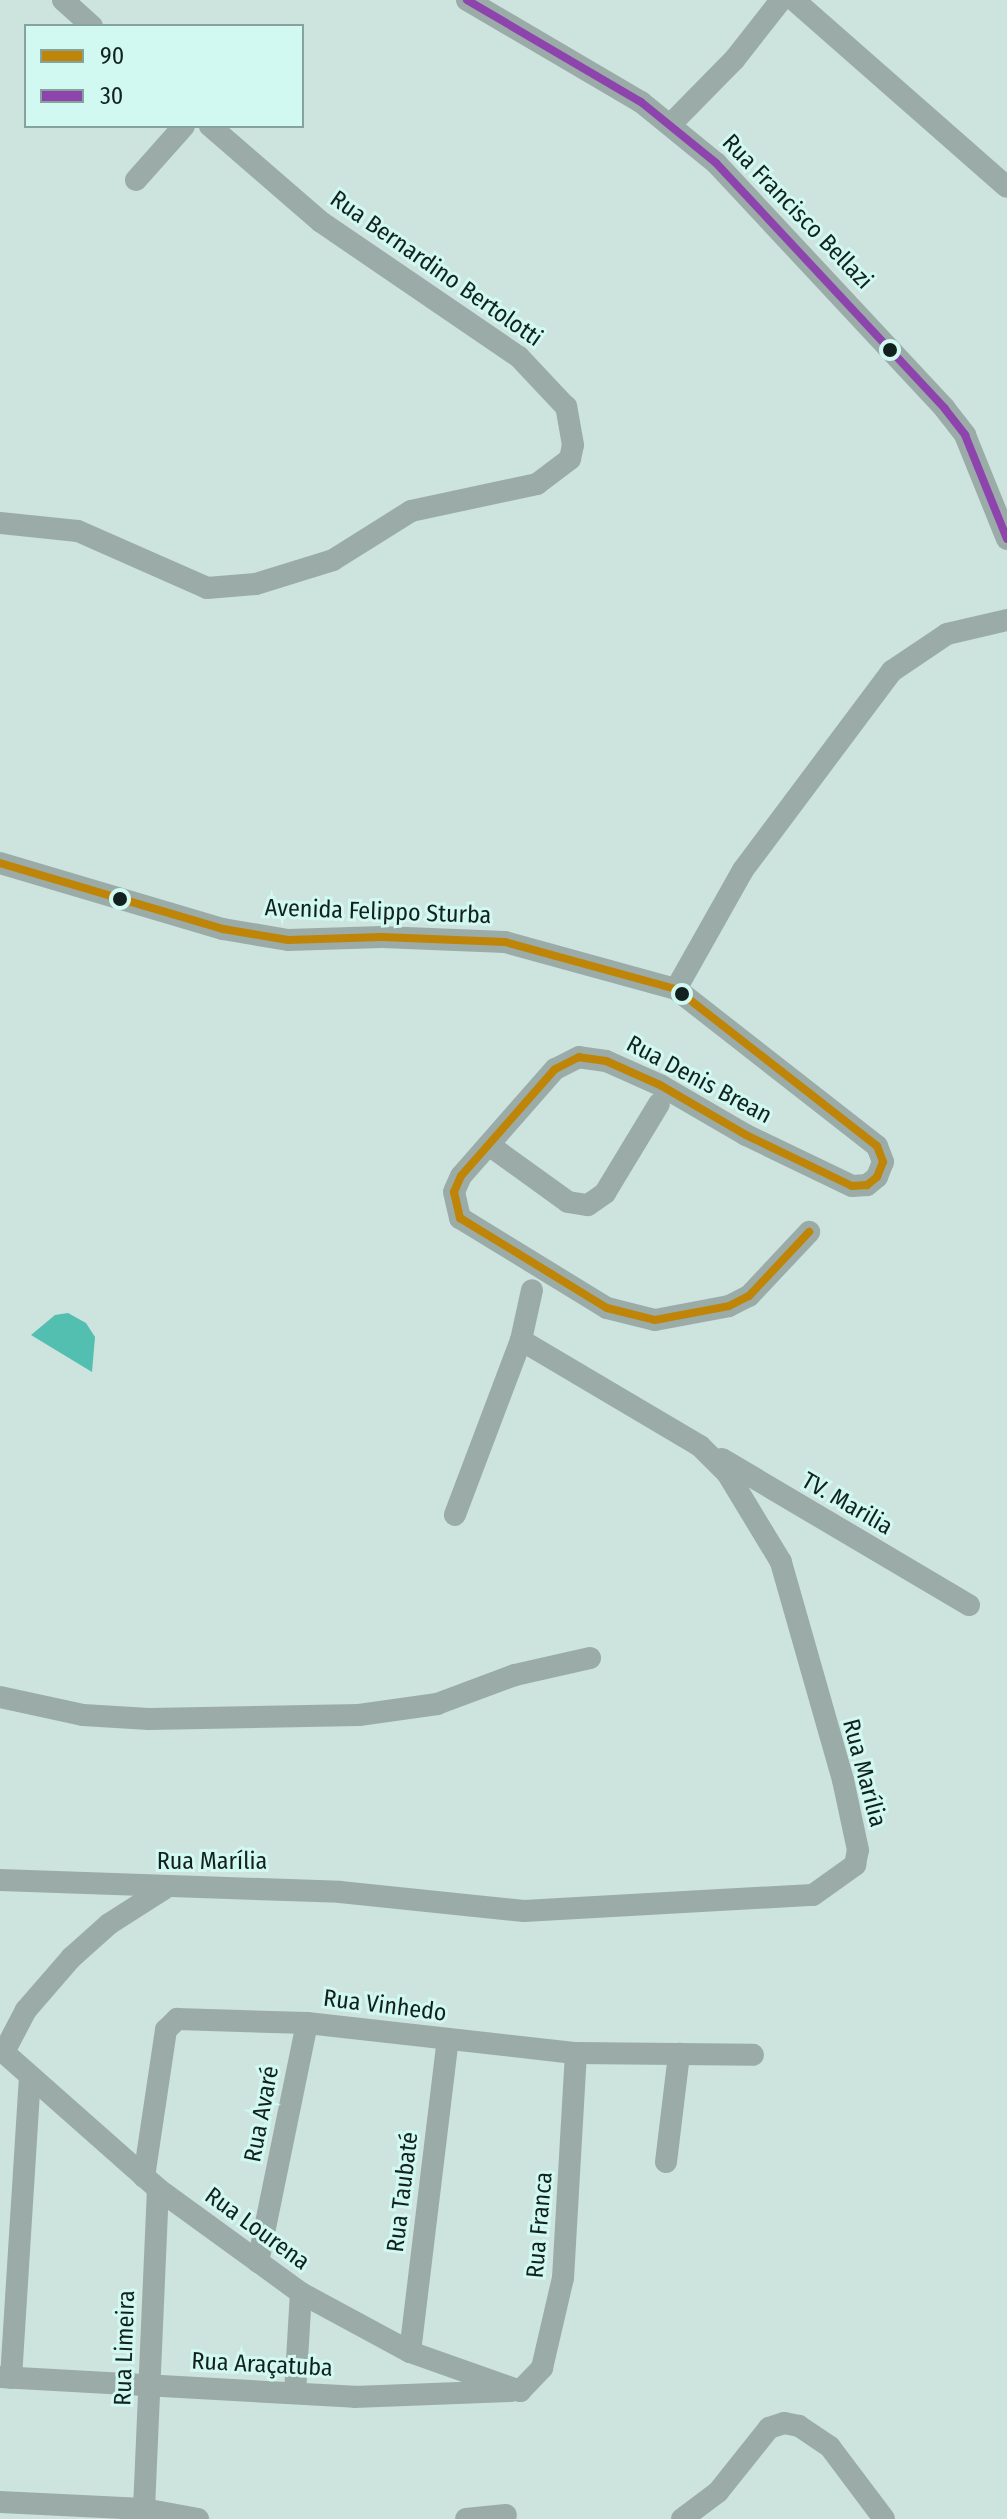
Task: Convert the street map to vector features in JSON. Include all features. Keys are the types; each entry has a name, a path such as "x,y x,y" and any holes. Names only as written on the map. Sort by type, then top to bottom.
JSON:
{"street":[{"path":"63,0 90,24"},
{"path":"671,124 734,60 781,0"},
{"path":"794,0 1007,187"},
{"name":"Rua Francisco Bellazi","path":"470,1 671,124 716,163 945,409 970,445 1007,539"},
{"path":"136,180 182,128"},
{"name":"Rua Bernardino Bertolotti","path":"0,523 78,531 207,588 256,584 333,560 411,511 537,484 558,473 573,445 566,407 519,357 321,222 212,128"},
{"path":"676,989 743,870 892,671 947,634 1007,620"},
{"name":"Avenida Felippo Sturba","path":"0,863 223,929 288,940 382,937 505,942 676,989"},
{"name":"Rua Denis Brean","path":"676,989 877,1146 883,1162 877,1177 867,1185 852,1186 746,1135 660,1085 591,1057 567,1061 555,1069 461,1176 454,1192 460,1218 607,1308 632,1318 686,1317 749,1296 809,1232"},
{"path":"489,1145 568,1202 588,1205 605,1193 659,1104"},
{"path":"455,1515 521,1340 532,1290"},
{"name":"Rua Marília","path":"0,1880 164,1889 340,1892 524,1911 770,1900 813,1895 840,1881 855,1865 858,1850 794,1602 764,1528 727,1473 700,1446 521,1340"},
{"name":"TV. Marilia","path":"700,1446 969,1605"},
{"path":"0,1697 83,1715 149,1719 359,1715 437,1704 515,1675 590,1658"},
{"path":"2,2050 26,2010 71,1958 109,1924 164,1889"},
{"name":"Rua Vinhedo","path":"151,2183 169,2023 188,2018 307,2023 576,2053 753,2055"},
{"name":"Rua Avaré","path":"258,2262 307,2023"},
{"name":"Rua Taubaté","path":"410,2352 448,2039"},
{"name":"Rua Lourena","path":"2,2050 151,2183 301,2293 410,2352 520,2391"},
{"name":"Rua Franca","path":"520,2391 542,2368 563,2278 576,2053"},
{"path":"666,2162 679,2054"},
{"path":"5,2377 30,2078"},
{"name":"Rua Limeira","path":"144,2509 150,2385 151,2183"},
{"path":"295,2393 301,2293"},
{"name":"Rua Araçatuba","path":"5,2377 354,2397 520,2391"},
{"path":"682,2519 718,2492 769,2428 784,2423 815,2434 830,2447 884,2519"},
{"path":"0,2502 144,2509 198,2519"},
{"path":"466,2519 506,2515"}],"shaded area":[{"path":"68,1313 86,1323 95,1337 92,1372 31,1335 55,1315"}],"transit line":[{"name":"30","path":"467,0 641,102 716,163 945,409 965,435 1007,539"},
{"name":"90","path":"0,863 223,929 288,940 382,937 505,942 676,989 877,1146 883,1162 877,1177 867,1185 852,1186 746,1135 660,1085 606,1061 579,1057 555,1069 461,1176 454,1192 460,1218 607,1308 655,1320 729,1306 749,1296 809,1232"}]}
